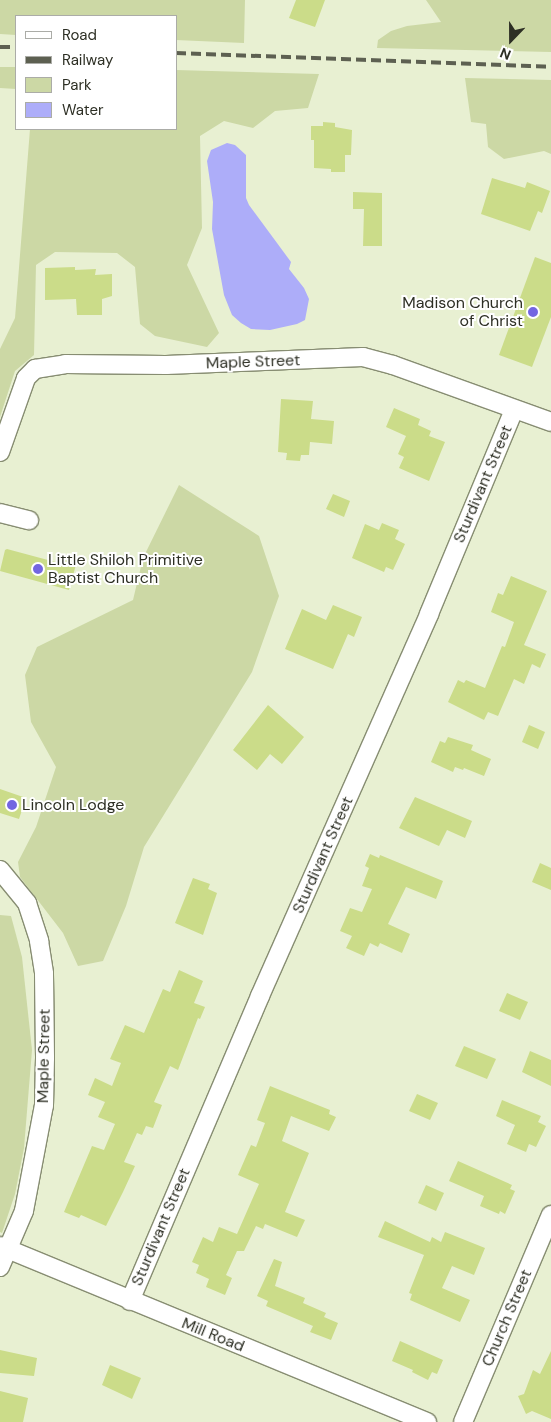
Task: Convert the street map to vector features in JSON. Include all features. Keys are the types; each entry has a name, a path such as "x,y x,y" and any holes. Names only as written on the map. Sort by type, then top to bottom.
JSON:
{"street":[{"name":"Maple Street","path":"0,452 26,378 35,369 65,364 166,365 363,357 401,368 551,422"},
{"name":"Sturdivant Street","path":"130,1301 260,996 426,622 514,410"},
{"path":"0,513 30,520"},
{"name":"Maple Street","path":"0,870 27,903 40,940 44,974 44,1105 24,1211 4,1248 0,1267"},
{"name":"Church Street","path":"464,1422 551,1215"},
{"name":"Mill Road","path":"4,1248 427,1422"}],"green space":[{"path":"0,0 245,0 244,43 178,40 178,15 15,15 15,35 0,34"},
{"path":"426,0 551,0 551,52 377,48 378,40 391,31 407,26 441,22"},
{"path":"0,67 15,67 15,89 0,88"},
{"path":"178,70 319,74 308,108 275,111 253,128 224,121 200,136 202,228 187,265 219,333 207,347 155,336 140,324 135,267 117,253 55,252 36,265 34,355 15,371 0,417 0,349 15,318 30,130 178,130"},
{"path":"465,78 551,80 551,154 544,151 504,159 488,147 486,124 471,122"},
{"path":"179,485 259,536 279,596 252,672 144,847 126,906 103,961 78,966 63,933 20,877 18,862 36,827 56,767 31,722 25,675 37,647 133,600 143,558"},
{"path":"0,915 11,916 22,957 32,1050 24,1148 15,1194 2,1233 0,1232"}],"water":[{"path":"227,143 235,145 246,155 246,198 249,205 291,262 289,269 304,288 309,299 305,320 297,324 270,330 251,329 232,315 224,295 212,229 213,202 207,161 211,150"}],"building":[{"path":"296,0 325,0 315,27 289,18"},
{"path":"323,122 335,123 335,127 352,130 351,155 345,155 345,172 331,172 331,169 314,168 314,140 311,140 311,126 323,126"},
{"path":"492,178 525,188 527,182 550,191 542,213 538,211 530,231 481,214"},
{"path":"353,192 382,193 382,246 363,246 364,209 353,209"},
{"name":"Madison Church of Christ","path":"535,257 551,263 551,317 532,367 499,355"},
{"path":"75,267 75,270 96,269 95,275 112,274 112,296 102,299 102,315 77,315 76,299 45,300 45,268"},
{"path":"281,399 313,401 311,419 334,421 332,444 310,442 309,455 301,455 300,461 286,460 287,453 278,452"},
{"path":"394,408 420,419 418,425 431,431 429,436 445,442 429,481 399,468 404,457 398,454 406,436 386,427"},
{"path":"333,494 350,501 344,517 326,509"},
{"path":"382,523 399,530 395,539 405,544 393,570 386,567 384,572 352,558 365,524 379,530"},
{"name":"Little Shiloh Primitive Baptist Church","path":"5,550 59,563 61,557 77,561 69,590 0,571"},
{"path":"511,576 547,591 524,645 546,654 540,668 532,664 524,684 514,679 498,716 488,712 484,720 448,702 458,680 464,683 466,680 485,688 502,646 505,647 514,622 491,612 498,593 503,595"},
{"path":"333,605 362,617 354,637 348,634 333,669 285,649 302,609 326,620"},
{"path":"268,705 304,737 282,764 270,754 257,770 233,750"},
{"path":"529,725 545,732 538,749 522,742"},
{"path":"448,737 473,745 471,750 491,759 484,776 464,768 463,770 455,767 453,772 431,762 440,741 445,743"},
{"name":"Lincoln Lodge","path":"0,789 26,798 19,819 0,813"},
{"path":"415,797 472,821 465,838 447,830 439,846 399,828"},
{"path":"370,854 379,858 380,855 443,881 436,899 406,887 388,924 410,934 402,953 380,943 378,947 370,943 364,956 346,948 352,936 340,931 350,908 362,912 372,889 362,886 369,868 365,866"},
{"path":"540,863 551,868 551,890 532,882"},
{"path":"193,878 210,884 208,889 217,893 203,935 175,923"},
{"path":"179,970 203,981 194,1003 205,1007 200,1019 198,1018 178,1070 170,1066 154,1102 162,1105 153,1128 146,1126 142,1135 137,1133 124,1162 135,1166 123,1192 106,1226 81,1215 79,1218 64,1212 92,1146 104,1150 115,1124 98,1117 105,1102 88,1095 95,1078 112,1086 121,1063 110,1059 125,1025 144,1033 163,989 170,992"},
{"path":"507,993 528,1002 520,1020 499,1011"},
{"path":"464,1046 496,1059 487,1079 455,1066"},
{"path":"530,1051 551,1060 551,1086 522,1072"},
{"path":"270,1086 330,1110 329,1114 336,1117 329,1131 291,1116 282,1141 309,1153 285,1212 305,1220 297,1237 265,1224 263,1229 256,1226 244,1251 237,1251 226,1275 232,1278 225,1295 206,1287 209,1279 196,1273 199,1265 192,1262 203,1237 213,1242 219,1227 237,1234 259,1184 238,1175 251,1145 256,1147 265,1123 257,1120"},
{"path":"417,1094 438,1103 430,1120 409,1111"},
{"path":"502,1100 541,1116 538,1122 546,1126 536,1147 529,1144 526,1152 507,1144 515,1125 496,1116"},
{"path":"458,1161 512,1185 510,1189 515,1191 505,1214 500,1211 499,1214 480,1206 484,1196 449,1181"},
{"path":"426,1185 444,1193 436,1211 418,1203"},
{"path":"385,1221 430,1242 432,1237 441,1242 445,1232 485,1248 474,1275 452,1266 442,1288 470,1300 460,1322 410,1300 412,1294 409,1293 424,1255 378,1237"},
{"path":"274,1259 282,1262 275,1286 305,1298 303,1303 326,1313 324,1317 338,1323 331,1340 310,1332 313,1326 266,1306 268,1301 257,1296"},
{"path":"400,1341 443,1360 437,1374 432,1372 428,1380 412,1372 413,1370 392,1361"},
{"path":"0,1350 37,1358 34,1376 0,1373"},
{"path":"551,1351 551,1419 532,1411 526,1414 518,1396 524,1394 533,1370 540,1374"},
{"path":"110,1365 141,1378 132,1399 102,1385"},
{"path":"0,1391 28,1398 23,1422 0,1422"}],"railway":[{"path":"0,47 15,47"},
{"path":"178,53 551,67"}],"place":[{"name":"Madison Church of Christ","path":"533,312"},
{"name":"Little Shiloh Primitive Baptist Church","path":"38,569"},
{"name":"Lincoln Lodge","path":"12,805"}]}
